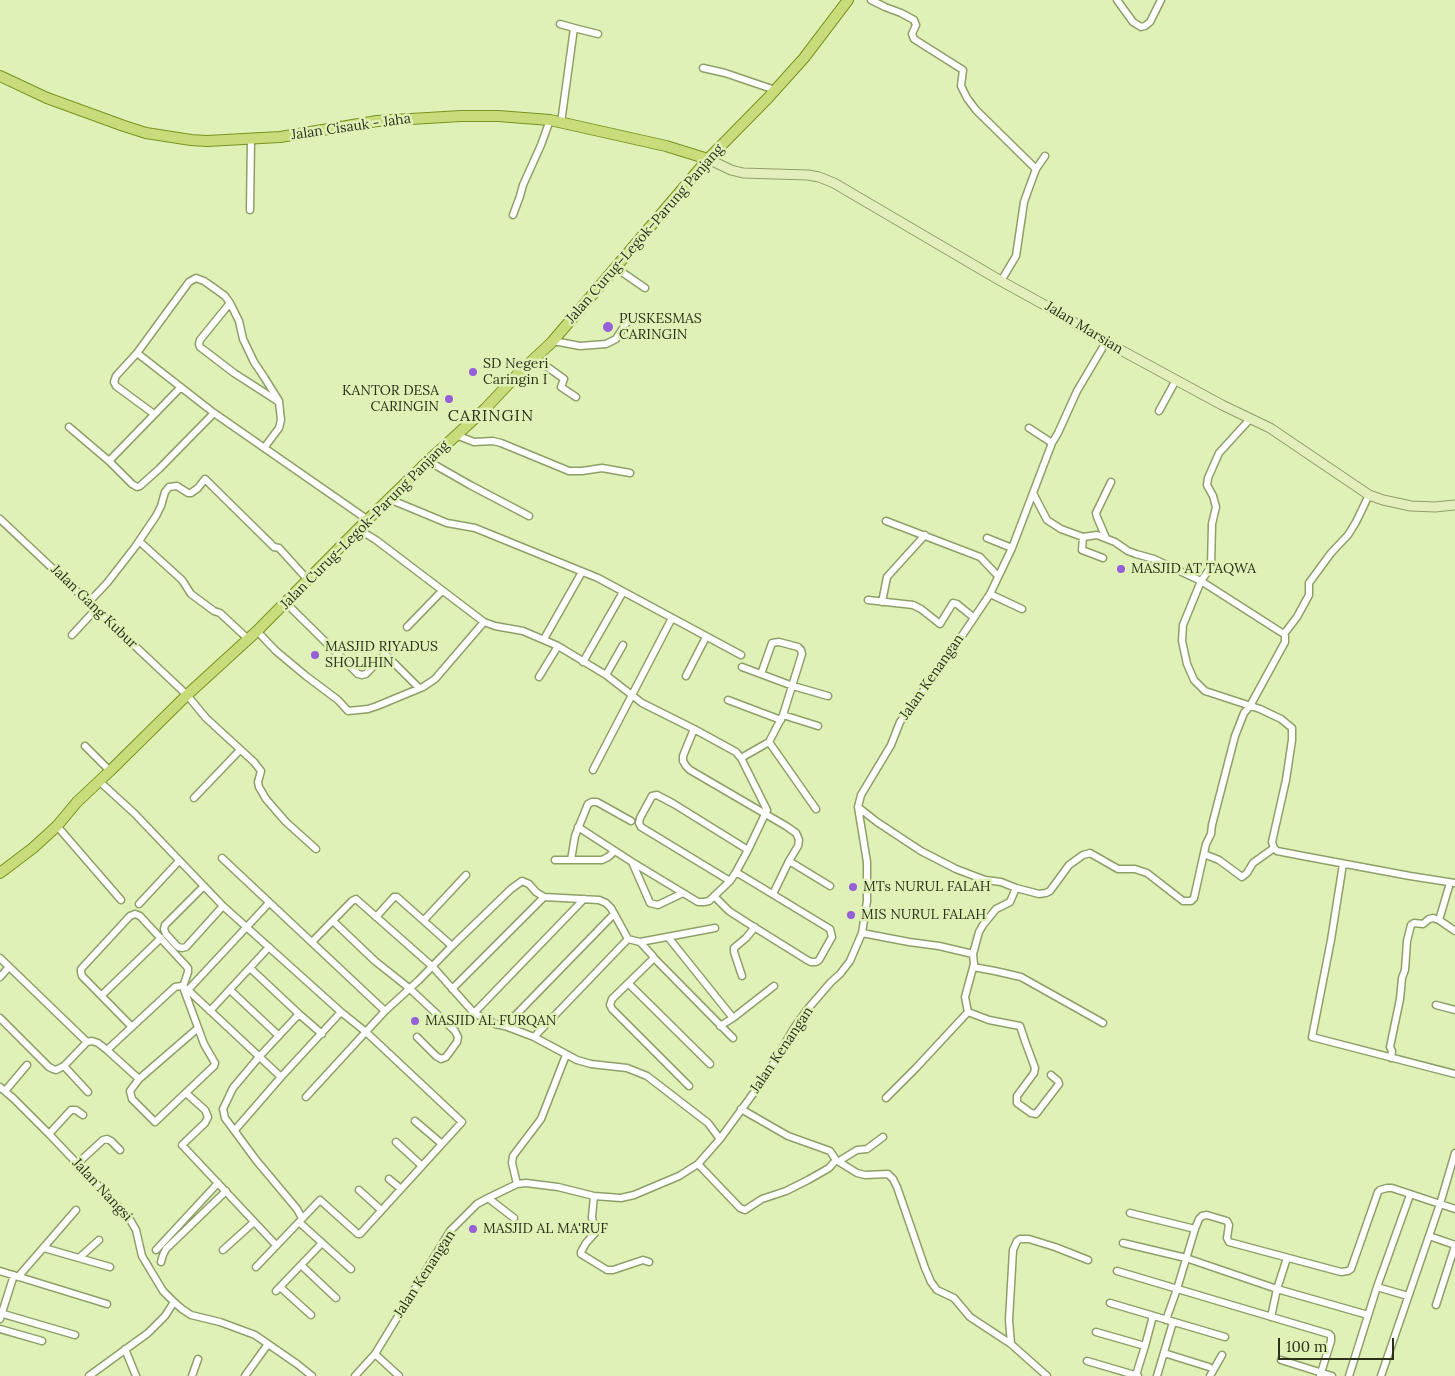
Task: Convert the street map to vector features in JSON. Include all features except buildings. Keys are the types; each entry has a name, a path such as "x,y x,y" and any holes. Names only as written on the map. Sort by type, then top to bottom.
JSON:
{"main road":[{"name":"Jalan Curug–Legok–Parung Panjang","path":"0,874 57,826 77,802 187,695 257,631 358,529 485,409 552,342 708,159 804,58 848,0"},
{"name":"Jalan Cisauk - Jaha","path":"0,76 47,98 146,133 207,141 280,137 377,121 489,116 550,120 666,146 708,159"}],"street":[{"path":"871,0 914,20 916,25 912,34 914,39 962,70 961,86 967,98 976,110 1036,169"},
{"path":"1117,0 1133,22 1141,27 1150,22 1161,0"},
{"path":"560,24 598,34"},
{"path":"561,123 574,28"},
{"path":"704,68 775,90"},
{"path":"513,215 523,185 541,146 550,120"},
{"path":"250,210 251,139"},
{"path":"1001,281 1016,256 1024,202 1036,169 1045,156"},
{"name":"Jalan Marsian","path":"708,159 742,173 808,175 826,179 1106,342 1222,405 1270,428 1369,495 1411,506 1435,507 1455,505"},
{"path":"616,268 645,288"},
{"path":"154,414 116,386 114,382 116,376 137,353 193,279 196,278 204,281 225,296 230,303 239,322 243,339 254,362 280,402 281,420 279,428 264,448"},
{"path":"230,303 200,340 199,346 234,374 280,402"},
{"path":"552,342 580,346 606,344 616,339 627,322"},
{"name":"Jalan Kenangan","path":"355,1376 374,1354 450,1231 477,1204 517,1184 526,1183 558,1187 594,1196 622,1198 634,1195 679,1176 698,1164 720,1139 766,1076 806,1011 850,961 862,933 867,902 867,862 858,806 861,795 891,745 900,722 941,667 990,594 1012,548 1052,443 1076,391 1106,342"},
{"path":"137,353 214,413 368,520"},
{"path":"535,358 564,378 561,387 576,397"},
{"path":"1159,411 1176,380"},
{"path":"109,461 180,388"},
{"path":"69,427 137,487 159,469 214,413"},
{"path":"1251,418 1219,453 1208,478 1207,485 1216,507 1212,524 1211,567 1201,581 1183,625 1182,641 1187,664 1194,680 1205,691 1250,706 1281,719 1290,725 1292,731 1286,780 1272,842 1274,848 1278,851 1343,864 1452,883 1439,920"},
{"path":"1029,428 1052,443"},
{"path":"456,435 467,441 493,441 501,443 569,471 602,468 630,473"},
{"path":"428,461 470,486 529,516"},
{"path":"89,602 111,578 139,541 156,516 165,492 170,487 176,486 190,494 205,479 274,546 279,548 308,580"},
{"path":"1106,538 1096,513 1111,482"},
{"path":"858,806 877,822 920,851 985,880 1001,882 1039,894 1046,893 1050,891 1069,865 1083,855 1090,853 1118,869 1135,869 1147,873 1183,901 1191,901 1195,894 1231,750 1244,713 1250,706 1285,642 1284,634 1201,581 1154,559 1128,551 1106,538 1097,535 1083,537 1061,529 1047,520 1033,494"},
{"path":"1284,634 1297,617 1309,596 1309,583 1331,553 1348,535 1369,495"},
{"path":"389,500 447,523 475,528 598,578 741,655"},
{"name":"Jalan Gang Kubur","path":"0,519 187,695 206,718 261,770 258,782 266,799 286,822 316,849"},
{"path":"886,521 980,557 998,576"},
{"path":"358,529 376,540 484,622 523,631 558,646 606,675 642,704 731,748 741,758 767,810 736,872 709,901 701,902 698,902 632,862 578,827"},
{"path":"882,602 887,577 925,535"},
{"path":"1083,537 1082,548 1084,552 1103,558"},
{"path":"987,538 1012,548"},
{"path":"139,541 182,580 191,594 214,611 220,613 248,639"},
{"path":"544,640 582,572"},
{"path":"407,627 442,590"},
{"path":"583,662 623,592"},
{"path":"990,594 1022,609"},
{"path":"868,600 913,606 921,609 940,624 953,603 957,604 973,618"},
{"path":"286,602 358,674 362,676 366,674 383,656 387,656 419,688"},
{"path":"72,635 96,609"},
{"path":"593,770 672,618"},
{"path":"257,631 276,650 338,700 348,711 373,708 435,680 484,622"},
{"path":"686,676 706,636"},
{"path":"741,758 769,742 782,717 793,686 802,650 779,642 772,643 761,674"},
{"path":"606,675 623,644"},
{"path":"539,677 558,646"},
{"path":"742,668 828,696"},
{"path":"728,700 818,726"},
{"path":"694,729 683,756 686,766 797,835 799,840 798,846 773,894"},
{"path":"769,742 816,809"},
{"path":"85,746 110,771"},
{"path":"194,798 240,750"},
{"path":"99,781 134,813 223,906 341,1012 366,1032 462,1122 359,1235 320,1200 256,1267"},
{"path":"730,880 641,827 639,823 640,818 652,796 657,795 674,804 748,850"},
{"path":"571,860 573,842 588,804 596,802 630,821"},
{"path":"57,826 121,900"},
{"path":"1204,854 1218,860 1242,877 1253,863 1274,848"},
{"path":"555,860 602,860 615,851"},
{"path":"222,858 385,1011"},
{"path":"139,904 179,861"},
{"path":"789,861 830,886"},
{"path":"632,862 650,903 658,905 683,893"},
{"path":"1343,864 1331,940 1312,1038 1455,1074"},
{"path":"714,896 729,911 811,962 819,960 832,937 830,929 736,872"},
{"path":"424,920 466,875"},
{"path":"306,1097 385,1011 522,880 544,897 599,900 606,903 611,908 628,940"},
{"path":"204,886 165,925 166,934 178,947 186,947 223,906"},
{"path":"968,1012 965,997 973,967 973,954 979,932 983,924 996,909 1010,902 1016,888"},
{"path":"376,917 395,897 452,946"},
{"path":"452,989 544,897"},
{"path":"474,1013 584,899"},
{"path":"312,942 354,900 359,901 433,967 474,1013 495,1024 534,1038 584,1062 627,1068 647,1076 708,1123 720,1139"},
{"path":"186,988 269,903"},
{"path":"132,1027 82,976 81,969 130,916 135,914 140,916 188,968 186,988 204,1044 215,1063 155,1122 130,1097 130,1091 139,1079 198,1028"},
{"path":"504,1026 614,914"},
{"path":"1391,1058 1392,1051 1390,1047 1405,970 1407,941 1411,925 1414,923 1423,924 1431,919 1439,920 1455,930"},
{"path":"333,921 375,961 409,988 458,1037 457,1042 446,1057 442,1059 436,1056 417,1037"},
{"path":"742,976 734,948 755,927"},
{"path":"628,940 640,942 715,928"},
{"path":"862,933 939,946 973,954"},
{"path":"668,937 733,1018"},
{"path":"102,995 161,938"},
{"path":"534,1038 628,940"},
{"path":"640,942 733,1038"},
{"path":"210,1011 269,947"},
{"path":"0,958 87,1042"},
{"path":"654,958 612,999 611,1007 689,1086"},
{"path":"0,976 9,967"},
{"path":"973,967 1021,977 1103,1023"},
{"path":"250,968 322,1034"},
{"path":"629,984 710,1064"},
{"path":"720,1026 774,986"},
{"path":"107,1050 175,987 186,988 281,1077"},
{"path":"230,990 279,1036"},
{"path":"1436,1005 1455,1010"},
{"path":"235,1130 341,1012"},
{"path":"968,1012 989,1020 1021,1027 1036,1070 1017,1096 1017,1099 1031,1113 1036,1114 1058,1087 1058,1082 1051,1075"},
{"path":"886,1098 968,1012"},
{"path":"299,1014 258,1057 233,1088 222,1108 225,1118 297,1209 300,1220 351,1269"},
{"path":"0,1018 49,1067 56,1070 64,1066 87,1042 94,1041 107,1050 139,1079"},
{"path":"517,1184 512,1163 513,1156 541,1119 566,1055"},
{"path":"2,1089 27,1065"},
{"path":"64,1066 88,1092"},
{"name":"Jalan Nangsi","path":"2,1089 50,1134 134,1224 142,1256 155,1280 174,1302 191,1315 255,1335 312,1376"},
{"path":"186,1093 205,1110 208,1117 205,1123 182,1145 276,1245"},
{"path":"741,1109 788,1136 830,1151 838,1160 857,1173 865,1175 888,1174 893,1179 899,1192 925,1268 937,1290 954,1298 966,1314 1011,1344 1038,1372 1047,1376"},
{"path":"50,1134 71,1110 76,1110 83,1115"},
{"path":"415,1121 442,1144"},
{"path":"698,1164 740,1208 745,1210 762,1199 786,1191 808,1180 857,1150 868,1149 883,1137"},
{"path":"78,1163 103,1140 112,1141 120,1150"},
{"path":"396,1142 422,1166"},
{"path":"1381,1376 1440,1204 1455,1153"},
{"path":"389,1179 401,1189"},
{"path":"156,1250 222,1187"},
{"path":"161,1262 166,1249 222,1187"},
{"path":"1166,1320 1195,1229 1202,1216 1207,1215 1226,1220 1228,1223 1227,1238 1229,1242 1342,1272 1351,1269 1380,1190 1392,1188 1455,1209"},
{"path":"359,1190 381,1210"},
{"path":"1348,1376 1410,1195"},
{"path":"594,1196 592,1222 596,1233 586,1243 581,1252 582,1254 607,1270 613,1270 643,1260 649,1262"},
{"path":"488,1198 514,1218"},
{"path":"75,1335 1,1315 16,1276 44,1248 76,1210"},
{"path":"1130,1213 1195,1229"},
{"path":"223,1250 254,1222"},
{"path":"1429,1236 1455,1245 1436,1305"},
{"path":"1011,1344 1009,1320 1013,1250 1018,1241 1020,1239 1029,1239 1088,1260"},
{"path":"79,1258 99,1240"},
{"path":"311,1315 278,1289 322,1243"},
{"path":"1123,1243 1186,1258 1276,1289 1368,1315"},
{"path":"44,1248 110,1267"},
{"path":"1271,1317 1276,1289 1287,1258"},
{"path":"301,1265 336,1298"},
{"path":"0,1271 107,1304"},
{"path":"1117,1272 1325,1333 1331,1336 1331,1341 1321,1374"},
{"path":"1377,1287 1408,1296"},
{"path":"89,1376 161,1322 174,1302"},
{"path":"1110,1303 1225,1337"},
{"path":"1087,1361 1137,1376 1153,1316"},
{"path":"1157,1376 1173,1322"},
{"path":"0,1329 42,1341"},
{"path":"1096,1332 1145,1346"},
{"path":"245,1376 268,1344"},
{"path":"125,1349 136,1376"},
{"path":"1164,1353 1209,1367"},
{"path":"374,1354 399,1376"},
{"path":"1210,1376 1222,1354"},
{"path":"192,1376 198,1360"},
{"path":"1281,1360 1332,1376"}],"place":[{"name":"PUSKESMAS CARINGIN","path":"608,327"},
{"name":"SD Negeri Caringin I","path":"473,372"},
{"name":"KANTOR DESA CARINGIN","path":"449,399"},
{"name":"MASJID AT TAQWA","path":"1121,569"},
{"name":"MASJID RIYADUS SHOLIHIN","path":"315,655"},
{"name":"MTs NURUL FALAH","path":"853,887"},
{"name":"MIS NURUL FALAH","path":"851,915"},
{"name":"MASJID AL FURQAN","path":"415,1021"},
{"name":"MASJID AL MA'RUF","path":"473,1229"}],"district":[{"name":"CARINGIN","path":"491,416"}]}
